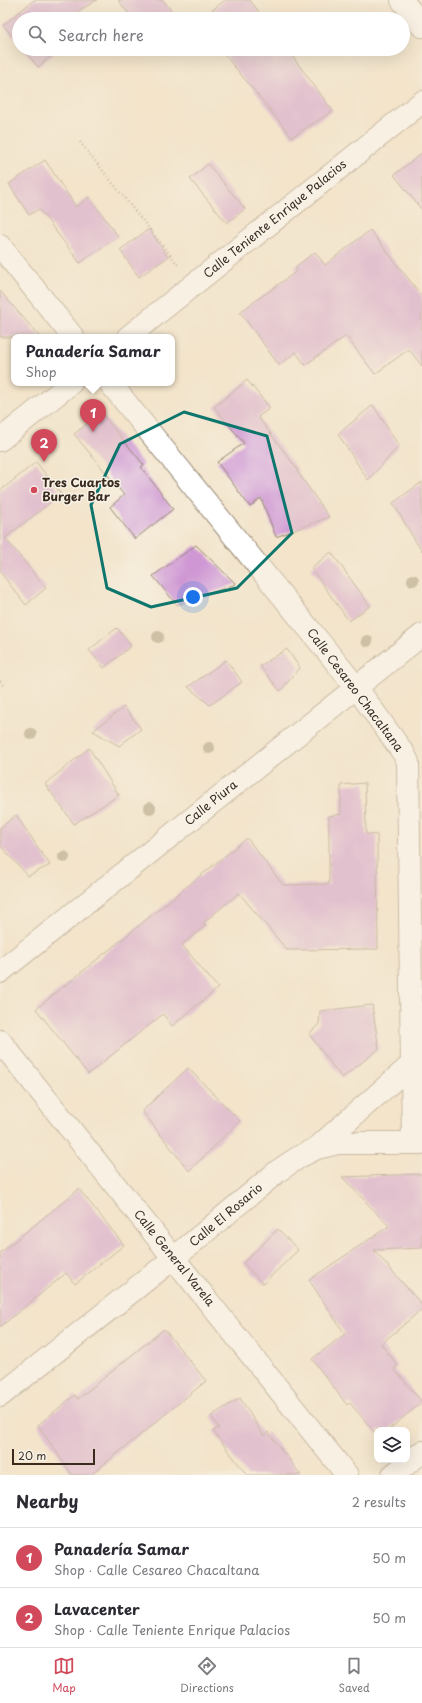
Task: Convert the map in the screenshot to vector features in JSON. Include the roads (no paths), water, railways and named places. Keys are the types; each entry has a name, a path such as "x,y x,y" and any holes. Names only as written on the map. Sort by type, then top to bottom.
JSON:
{"street":[{"path":"402,0 422,26"},
{"name":"Calle Teniente Enrique Palacios","path":"132,334 422,102"},
{"path":"0,246 72,334"},
{"path":"0,440 67,386"},
{"name":"Calle Cesareo Chacaltana","path":"112,386 356,687 404,754 408,762 412,1064 418,1143"},
{"name":"Calle Piura","path":"0,972 422,635"},
{"name":"Calle General Varela","path":"0,1041 347,1475"},
{"path":"317,1148 412,1064"},
{"name":"Calle El Rosario","path":"0,1396 174,1258 278,1171 299,1158 317,1148 338,1143 418,1143"},
{"path":"393,1475 422,1452"}],"place":[{"name":"Panadería Samar","path":"93,432"},
{"name":"Lavacenter","path":"44,462"},
{"name":"Tres Cuartos Burger Bar","path":"34,490"}]}
